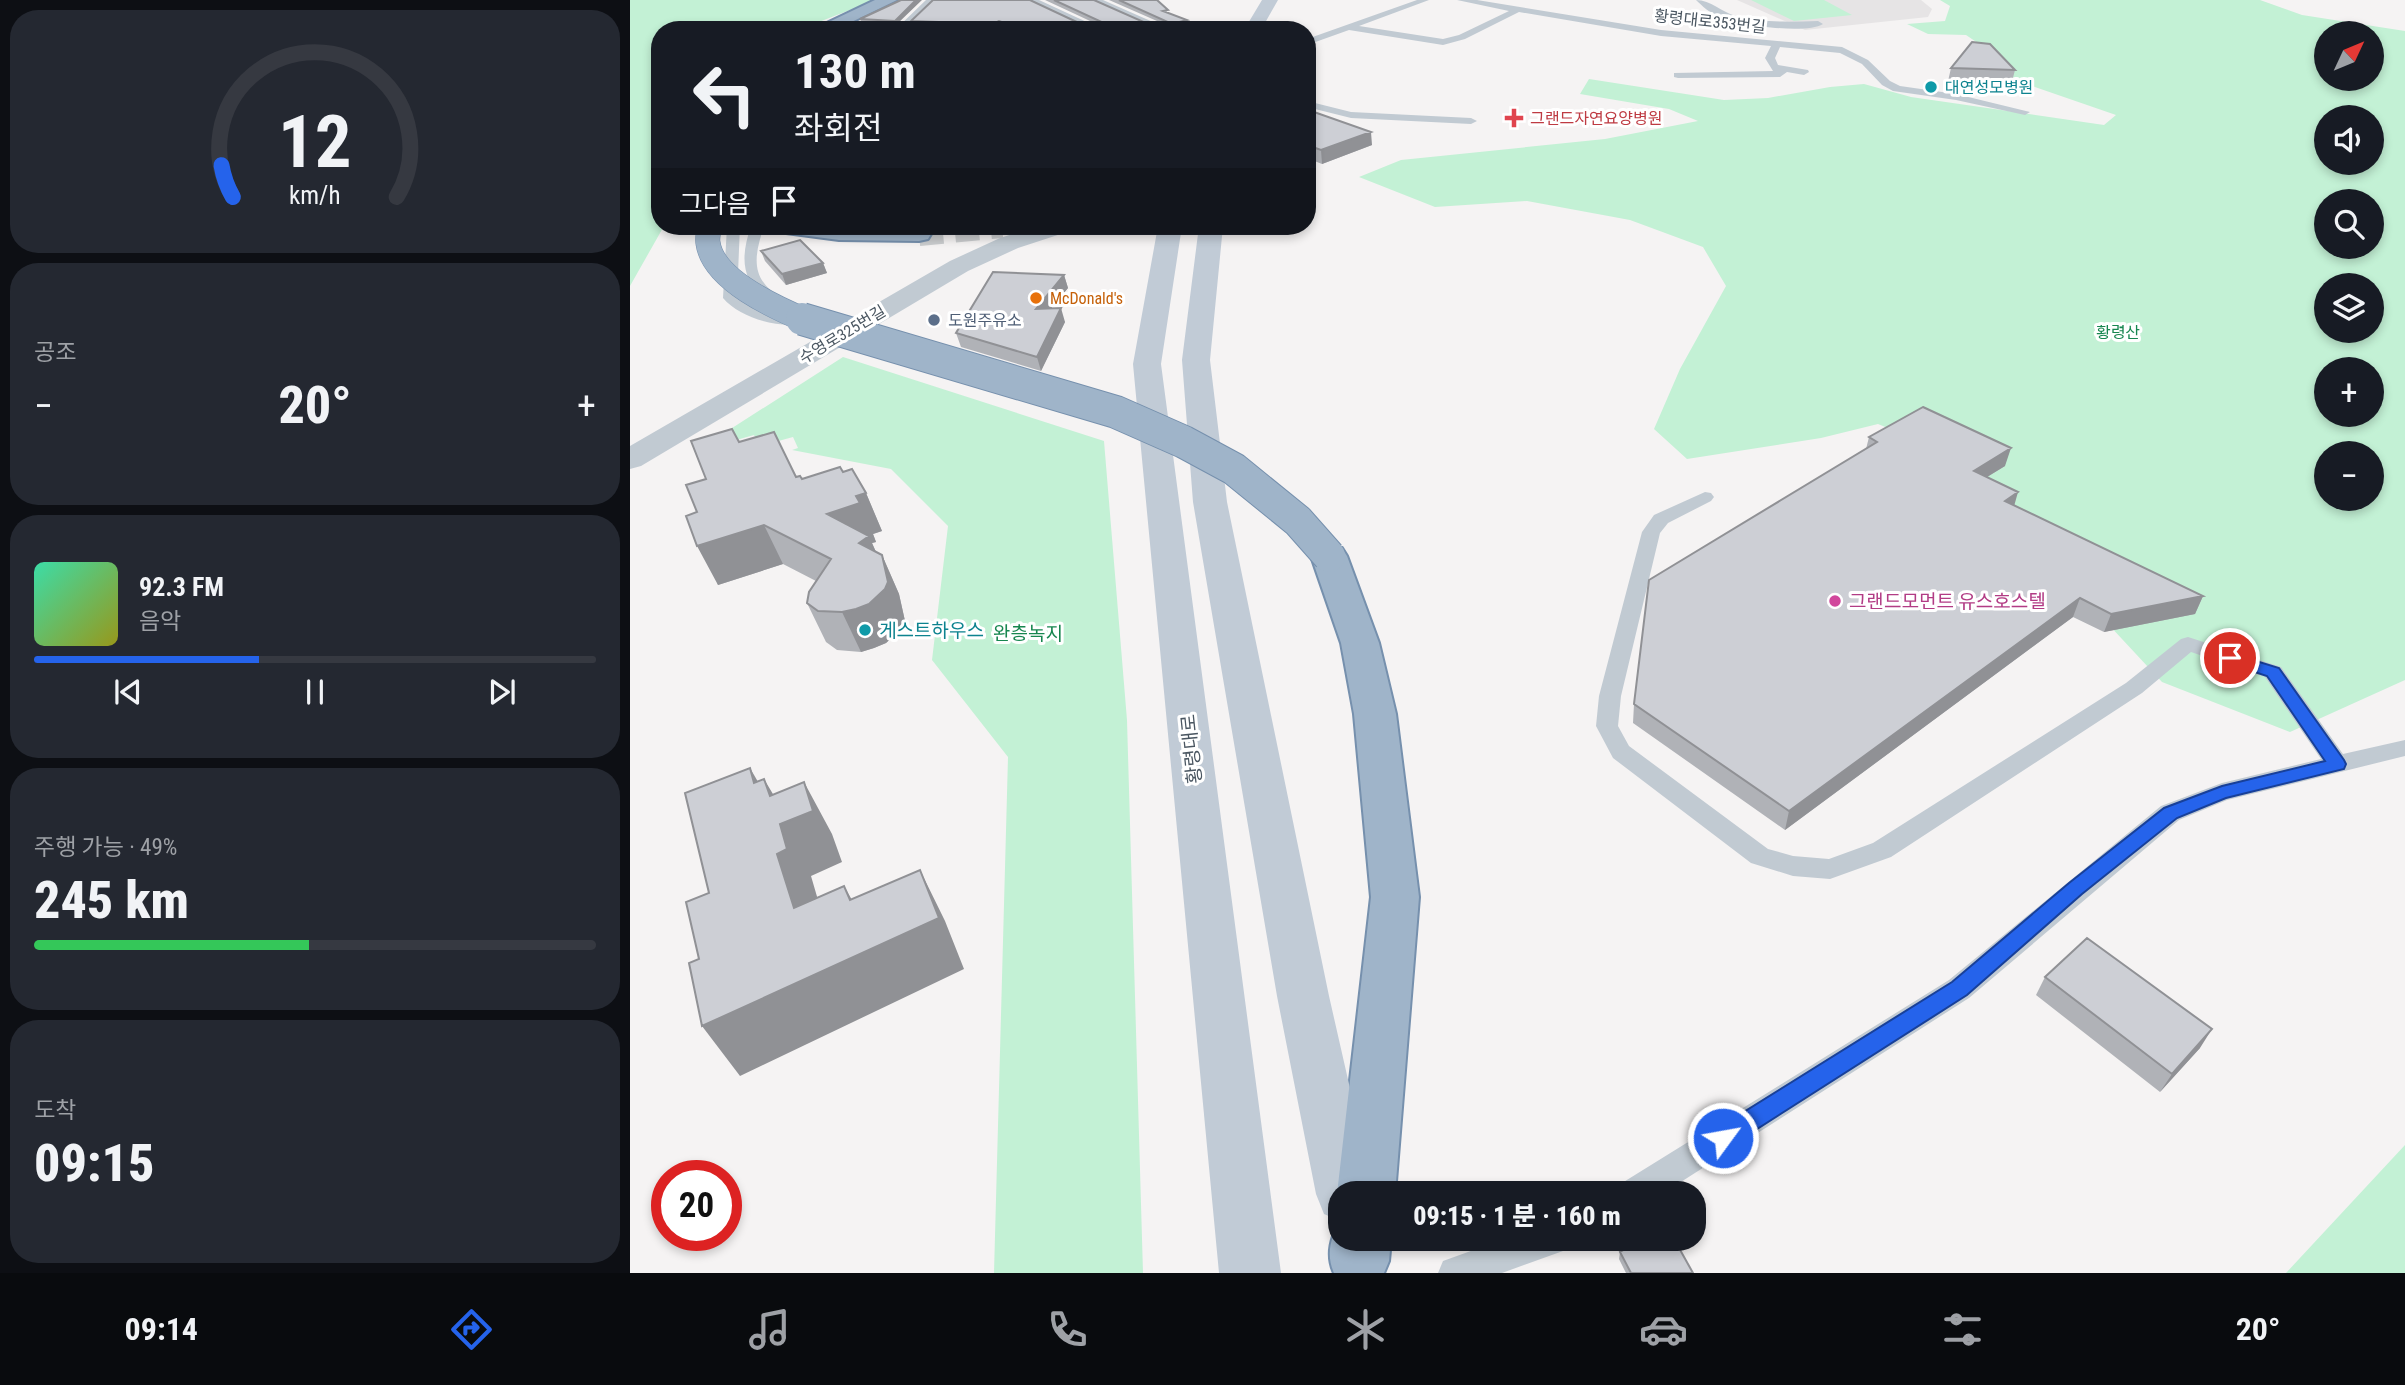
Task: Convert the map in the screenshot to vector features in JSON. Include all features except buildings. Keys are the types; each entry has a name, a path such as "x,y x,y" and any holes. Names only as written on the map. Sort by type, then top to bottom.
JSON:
{"highway":[{"path":"841,21 889,0"},
{"path":"707,235 716,264 741,286 782,312 818,326 1115,412 1161,432 1234,469 1297,521 1329,556 1360,643 1375,714 1395,897 1367,1181"}],"main road":[{"path":"1257,21 1270,0"},
{"name":"황령대로","path":"1162,235 1147,364 1250,1273"},
{"path":"1210,235 1196,360 1210,502 1303,996 1342,1181"}],"street":[{"name":"수영로325번길","path":"630,459 986,252 1036,235"}],"lane":[{"path":"909,21 931,0"},
{"path":"1035,2 1055,0"},
{"path":"1095,0 1146,21"},
{"path":"1316,38 1425,0"},
{"name":"황령대로353번길","path":"1461,0 1661,33 1842,50 1865,62 1886,83 1897,89 1956,97 2025,112"},
{"path":"1700,0 1721,15 1734,18 1798,25 1818,24"},
{"path":"1035,2 1078,21"},
{"path":"1345,27 1435,43 1453,40 1519,9"},
{"path":"1105,21 1152,11"},
{"path":"1354,12 1355,17 1366,20"},
{"path":"1393,45 1408,38"},
{"path":"1678,75 1782,73 1774,67 1770,58 1777,44"},
{"path":"1774,67 1804,72"},
{"path":"1757,75 1764,85"},
{"path":"1316,106 1351,115 1471,121"},
{"path":"733,235 730,298 746,312 770,318 860,324"},
{"path":"754,235 748,252 754,282 772,298 794,310 860,324"},
{"path":"1705,497 1661,519 1651,532 1610,696 1607,726 1621,752 1760,856 1793,866 1830,869 1882,850 2134,688 2188,644 2273,672 2337,764"},
{"path":"1654,1181 1959,989 2076,888 2170,813 2222,792 2405,748"},
{"path":"1455,1273 1517,1251"}],"shaded area":[{"path":"1737,0 1921,0 1932,9 1928,17 1805,30"}],"green space":[{"path":"630,0 876,0 821,21 651,21 651,235 659,235 630,286"},
{"path":"1751,0 1824,0 1852,15 1794,21"},
{"name":"황령산","path":"1940,0 2260,0 2302,15 2341,21 2314,21 2314,91 2384,91 2384,28 2405,31 2405,680 2290,732 2162,682 1949,453 1878,424 1821,438 1687,459 1654,429 1680,369 1726,286 1703,247 1630,220 1527,201 1435,207 1359,177 1401,160 1605,139 1698,121 1669,109 1580,94 1589,79 1724,100 1768,98 1864,84 1911,97 2104,125 2116,115 2015,80 1997,56 1966,35 1928,34 1907,24 1945,21 1950,6"},
{"name":"완층녹지","path":"843,357 1104,441 1127,720 1143,1273 994,1273 1008,757 932,660 948,526 891,469 792,450 798,448 793,437 760,446 754,435 715,446 715,439"},
{"path":"2405,1145 2405,1273 2286,1273"}],"place":[{"name":"대연성모병원","path":"1931,87"},
{"name":"그랜드자연요양병원","path":"1514,118"},
{"name":"McDonald's","path":"1036,298"},
{"name":"도원주유소","path":"934,320"},
{"name":"그랜드모먼트 유스호스텔","path":"1835,601"},
{"name":"게스트하우스","path":"865,630"}],"route":[{"path":"1723,1138 1959,989 2076,888 2170,813 2222,792 2337,764 2273,672 2230,658"}]}
